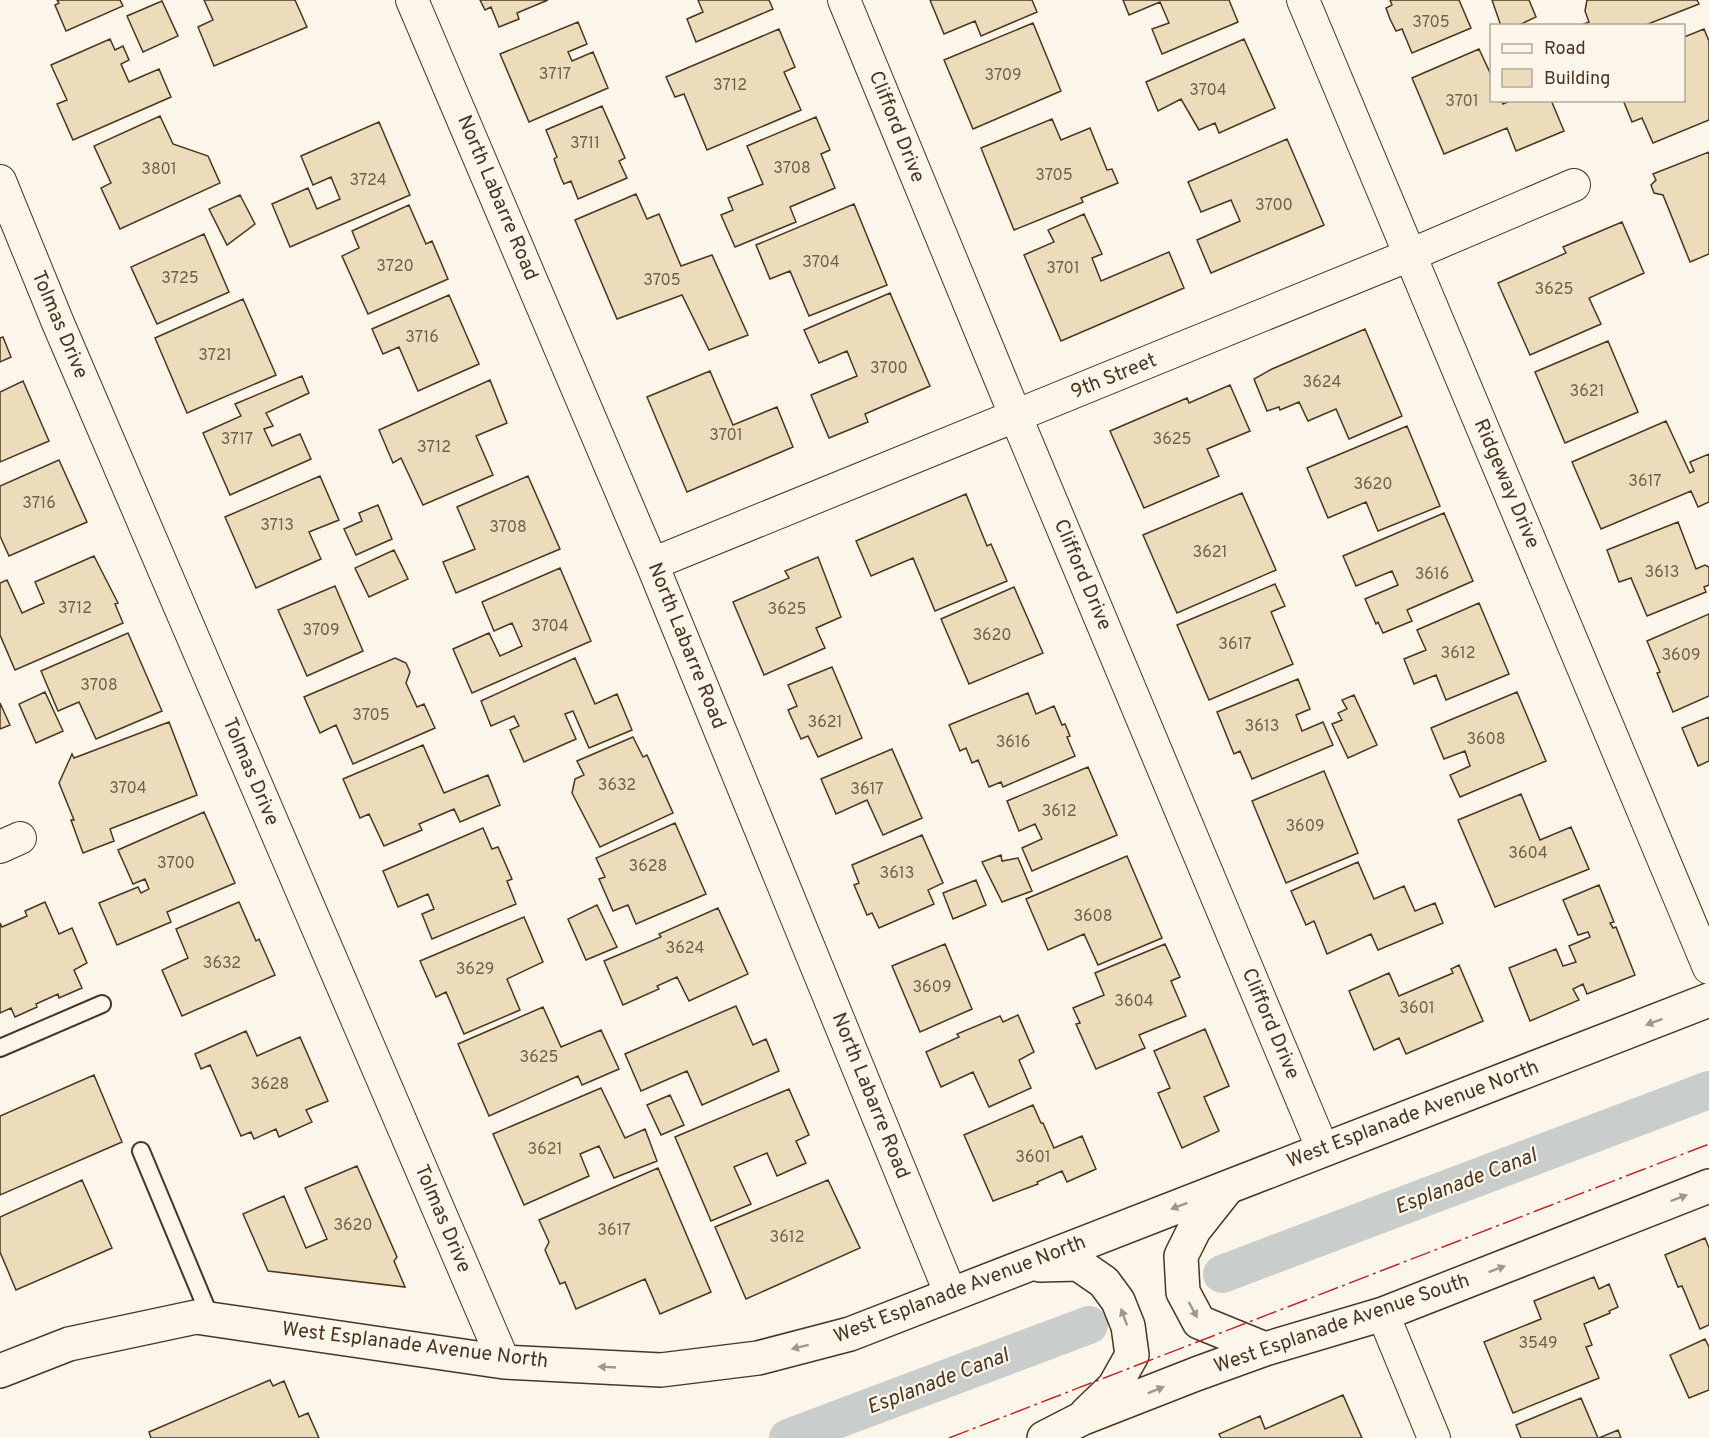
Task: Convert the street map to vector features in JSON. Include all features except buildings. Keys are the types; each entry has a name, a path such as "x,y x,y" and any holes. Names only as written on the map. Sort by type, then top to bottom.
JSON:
{"main road":[{"name":"West Esplanade Avenue North","path":"0,1371 69,1344 196,1317 504,1362 661,1370 758,1358 850,1334 1709,1000"},
{"path":"1229,1186 1194,1230 1181,1256 1183,1292 1199,1322 1265,1349"},
{"name":"West Esplanade Avenue South","path":"1044,1438 1081,1419 1265,1349 1383,1314 1709,1186"},
{"path":"1027,1266 1078,1263 1104,1282 1118,1301 1128,1326 1132,1355 1114,1387 1081,1419"}],"street":[{"name":"North Labarre Road","path":"412,0 652,564 951,1295"},
{"name":"Clifford Drive","path":"844,0 1323,1150"},
{"name":"Ridgeway Drive","path":"1304,0 1709,968"},
{"name":"Tolmas Drive","path":"0,181 58,323 504,1362"},
{"name":"9th Street","path":"652,564 1016,417 1574,185"},
{"path":"1383,1314 1434,1438"}],"lane":[{"path":"0,1048 102,1004"},
{"path":"141,1151 211,1319"}],"waterway":[{"name":"Esplanade Canal","path":"1222,1274 1709,1090"},
{"name":"Esplanade Canal","path":"788,1438 1089,1325"}],"power":[{"path":"949,1438 1709,1144"}]}
